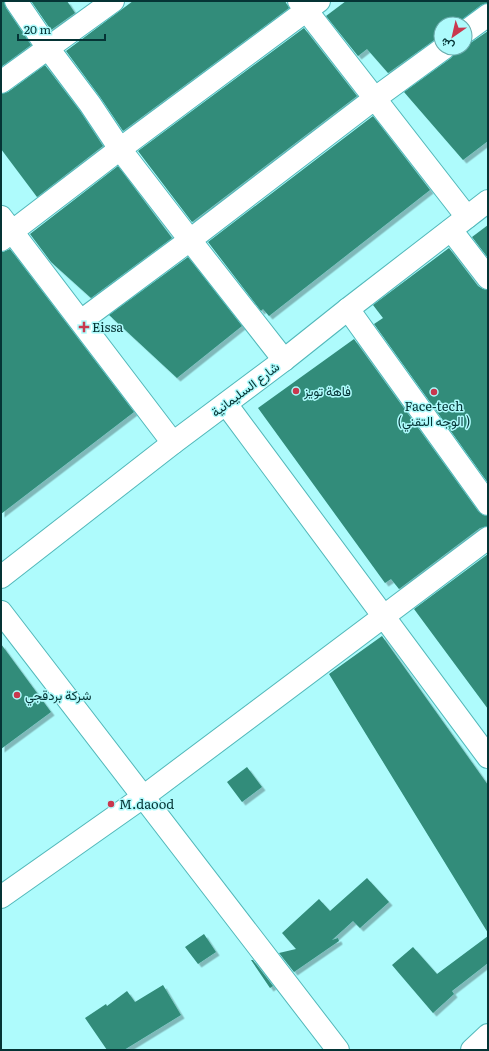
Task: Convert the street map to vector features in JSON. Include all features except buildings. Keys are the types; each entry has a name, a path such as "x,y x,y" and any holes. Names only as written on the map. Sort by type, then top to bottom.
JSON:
{"street":[{"path":"16,1 48,48 90,104 120,149 284,360"},
{"path":"1,82 113,1"},
{"path":"173,443 81,321 5,230 120,149 308,4 459,223 488,278"},
{"path":"473,26 488,16"},
{"path":"81,321 190,240 374,98 433,56"},
{"name":"شارع السليمانية","path":"1,577 488,201"},
{"path":"348,309 488,504"},
{"path":"226,404 488,757"},
{"path":"1,898 143,797 488,538"},
{"path":"1,612 338,1050"},
{"path":"472,1050 488,1035"}],"place":[{"name":"Eissa","path":"84,327"},
{"name":"فاهة تويز","path":"296,391"},
{"name":"Face-tech (الوجه التقني )","path":"434,392"},
{"name":"شركة بردقجي","path":"17,695"},
{"name":"M.daood","path":"111,804"}]}
